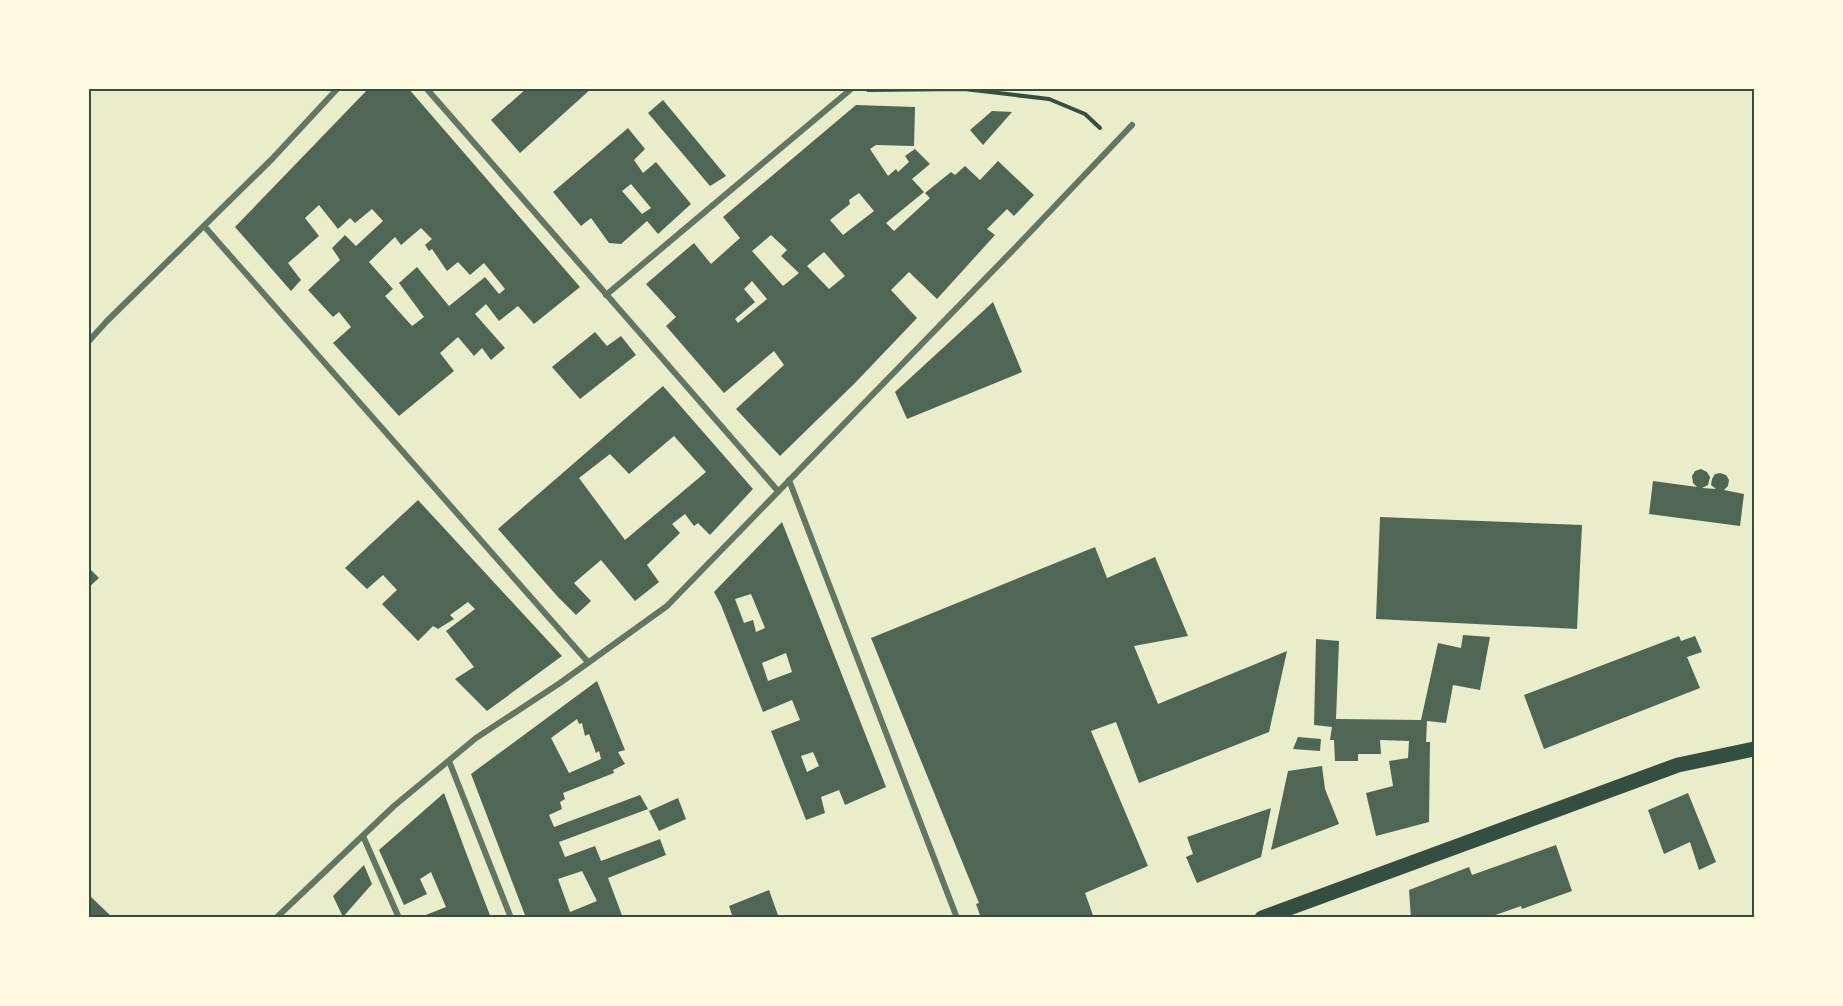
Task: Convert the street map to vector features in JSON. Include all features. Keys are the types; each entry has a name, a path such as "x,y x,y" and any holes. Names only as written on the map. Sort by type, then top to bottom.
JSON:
{"main road":[{"path":"1262,918 1678,765 1755,749"}],"street":[{"path":"88,342 272,159 339,88"},
{"path":"426,88 778,491"},
{"path":"606,295 850,90"},
{"path":"276,918 394,806 476,738 667,606 1132,125"},
{"path":"204,226 588,662"},
{"path":"789,480 957,918"},
{"path":"449,761 511,918"},
{"path":"363,836 399,918"}],"path":[{"path":"850,90 964,89 1049,99 1085,114 1115,142"}],"building":[{"path":"369,88 408,88 580,287 534,324 518,306 499,321 486,304 475,314 505,348 491,360 482,348 474,356 458,337 440,353 454,371 399,416 333,343 351,327 339,312 333,317 308,290 340,260 332,248 345,235 356,246 383,221 372,209 355,223 350,218 338,229 319,205 305,218 319,236 288,263 301,280 291,291 235,227","holes":["421,228 432,239 425,245 429,251 432,249 447,271 458,262 470,275 484,263 505,289 499,294 485,277 449,306 417,267 399,283 424,317 412,326 385,296 393,289 369,262 395,237 401,245"]},
{"path":"527,88 592,88 520,153 491,120"},
{"path":"663,100 726,176 710,186 648,113"},
{"path":"856,105 915,107 914,146 876,145 870,149 888,176 896,169 898,172 909,162 905,156 915,149 930,164 912,179 924,192 886,223 894,231 930,198 925,193 951,172 955,175 965,166 980,180 998,161 1034,195 1014,216 1007,209 987,229 995,235 937,299 909,272 891,290 917,318 780,456 736,409 784,365 774,351 724,393 666,326 676,317 646,284 694,243 711,264 740,238 723,217","holes":["859,193 874,211 843,235 830,220 850,204 849,200","771,235 787,250 781,256 799,273 783,286 752,251","824,252 845,276 829,289 807,266","752,281 767,299 738,323 735,319 755,302 744,289"]},
{"path":"992,111 1012,112 983,145 970,130"},
{"path":"628,128 645,149 634,160 643,173 656,162 691,204 658,234 647,221 621,244 609,243 591,218 581,226 553,192","holes":["631,184 651,208 642,214 622,191"]},
{"path":"993,302 1022,372 907,419 895,392"},
{"path":"595,332 607,346 621,336 636,355 580,399 552,367"},
{"path":"663,386 753,489 710,535 698,523 694,526 685,514 672,524 680,533 647,565 659,582 635,601 601,560 574,583 591,601 576,615 498,529","holes":["674,436 706,472 625,540 579,478 610,454 629,474"]},
{"path":"1701,469 1710,477 1708,485 1702,488 1716,489 1711,485 1712,479 1715,474 1720,473 1726,475 1729,480 1724,490 1744,494 1740,526 1649,514 1653,481 1697,487 1693,483 1692,476 1695,471"},
{"path":"418,500 562,656 487,711 455,679 474,667 446,631 475,609 468,602 450,615 454,619 438,629 433,626 418,641 382,604 397,590 383,575 367,589 345,568"},
{"path":"1380,517 1582,525 1577,629 1376,619"},
{"path":"782,522 886,787 845,805 839,790 821,797 825,813 806,820 771,731 800,720 792,700 763,712 714,592","holes":["751,594 765,628 756,632 753,620 744,623 735,599","786,653 792,672 768,681 762,663","813,752 819,766 807,772 801,756"]},
{"path":"1095,547 1107,578 1155,557 1188,636 1134,646 1158,704 1287,651 1269,732 1139,783 1116,722 1091,731 1148,866 1085,893 1094,918 981,918 976,904 979,903 871,638"},
{"path":"88,567 99,578 88,588"},
{"path":"1463,635 1490,637 1480,690 1453,685 1446,723 1427,721 1426,742 1430,742 1429,822 1376,836 1366,793 1393,786 1389,761 1408,758 1409,741 1380,740 1381,754 1358,754 1358,761 1335,761 1334,740 1330,740 1332,727 1314,725 1316,639 1339,641 1336,719 1421,720 1438,643 1461,648"},
{"path":"1679,636 1681,641 1695,636 1702,652 1687,657 1700,688 1544,749 1524,695"},
{"path":"597,681 625,750 618,752 625,764 613,770 614,773 563,793 565,799 560,802 562,809 549,815 554,827 640,795 648,809 559,842 565,857 595,846 601,861 660,839 666,855 608,878 623,918 526,918 471,774","holes":["577,719 579,724 582,723 585,736 589,734 596,753 599,751 601,759 569,773 551,738","582,871 597,901 570,912 558,879"]},
{"path":"1298,737 1321,739 1320,751 1293,749"},
{"path":"1322,766 1325,789 1339,824 1271,850 1288,771"},
{"path":"444,793 491,918 418,918 446,907 431,872 420,879 427,894 404,905 379,850"},
{"path":"1688,793 1716,862 1699,870 1690,842 1664,854 1648,810"},
{"path":"678,798 686,819 659,831 649,811"},
{"path":"1271,808 1261,857 1197,883 1186,857 1193,854 1187,837"},
{"path":"1556,845 1572,891 1522,909 1521,906 1487,918 1411,918 1409,890 1469,867 1472,875"},
{"path":"364,865 372,884 343,917 333,896"},
{"path":"769,890 779,918 733,918 729,906"},
{"path":"88,894 113,918 88,918"}]}
